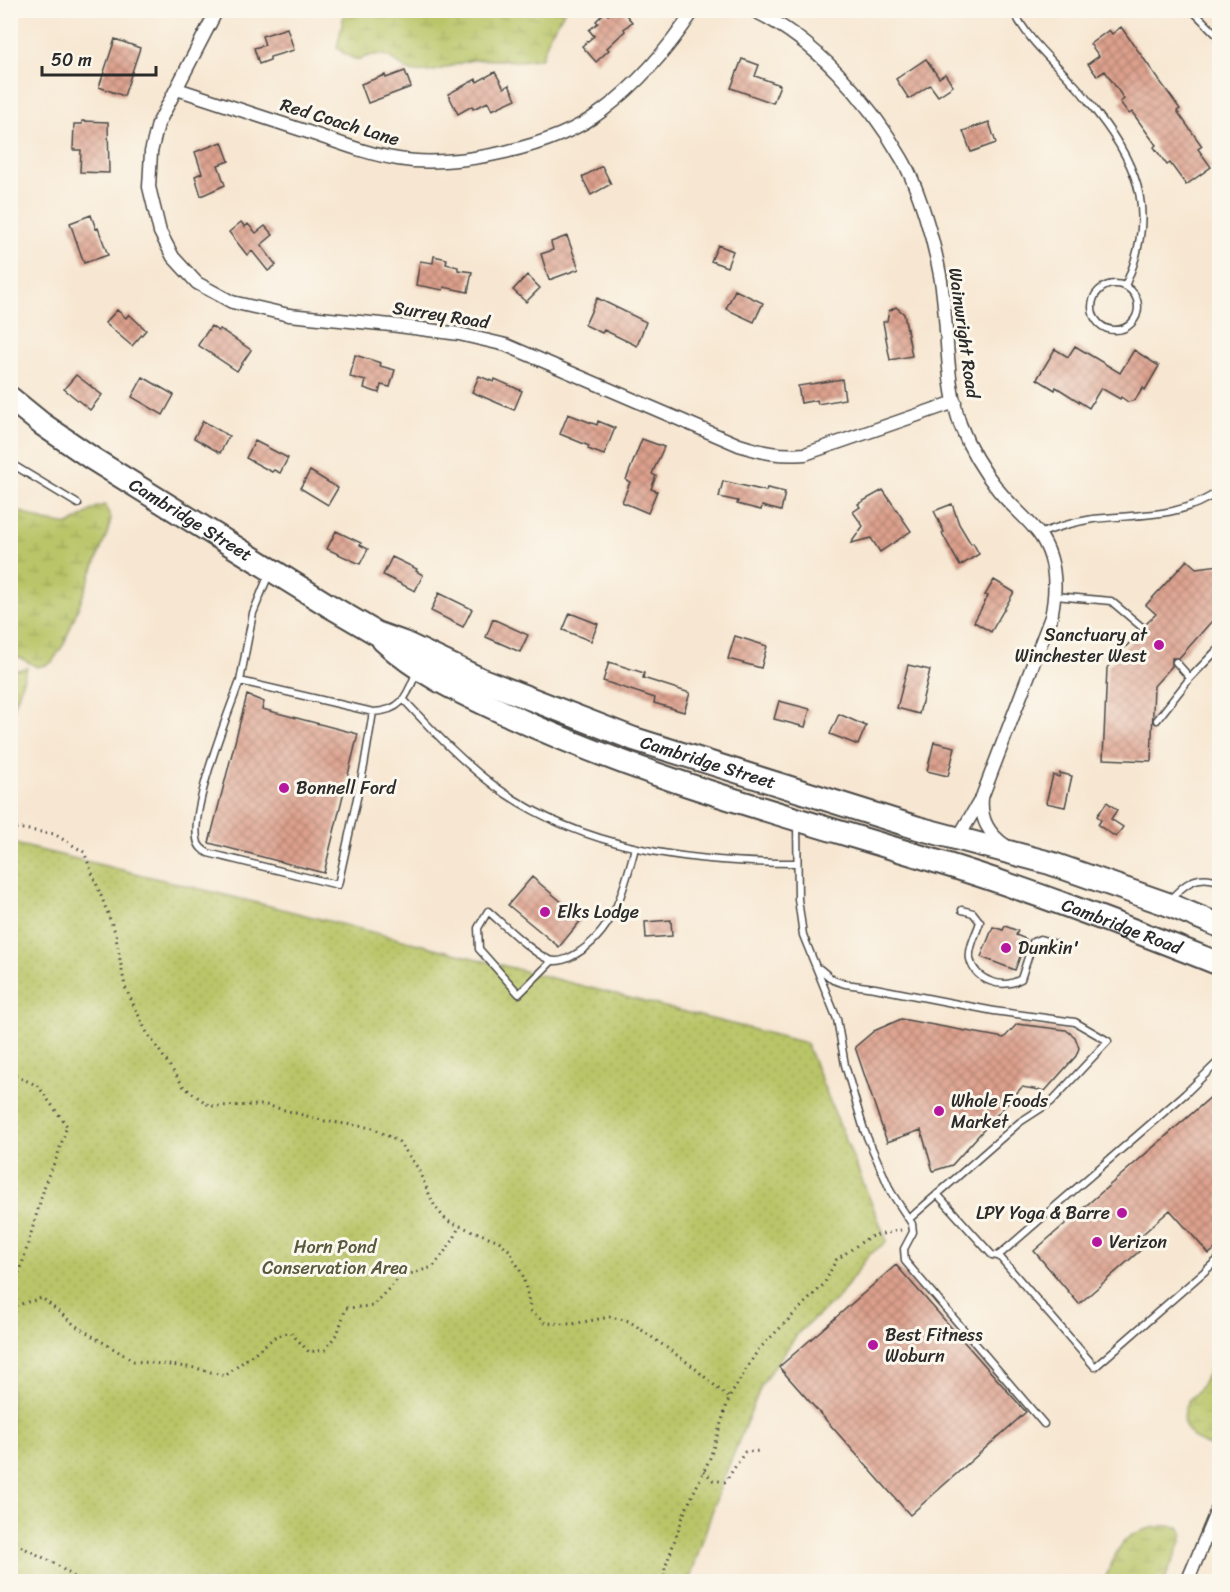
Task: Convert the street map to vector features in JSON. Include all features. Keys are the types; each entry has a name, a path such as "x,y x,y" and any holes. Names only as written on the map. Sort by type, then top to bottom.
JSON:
{"highway":[{"name":"Cambridge Street","path":"10,398 42,424 93,459 376,633 404,643 508,690 623,735 804,790 918,828 1050,863"},
{"name":"Cambridge Street","path":"376,633 418,669 445,685 565,741 677,782 1023,890"},
{"path":"797,820 804,790"},
{"name":"Cambridge Road","path":"1050,863 1167,904 1220,926"},
{"name":"Cambridge Road","path":"1023,890 1220,964"}],"street":[{"name":"Surrey Road","path":"217,10 158,124 151,152 149,187 160,232 173,257 197,282 232,302 289,315 459,334 506,345 739,445 766,454 784,456 805,454 955,402"},
{"name":"Red Coach Lane","path":"177,89 368,154 401,160 443,162 486,156 524,147 564,133 602,112 636,82 670,45 694,10"},
{"name":"Wainwright Road","path":"752,10 766,16 794,35 826,62 860,98 903,160 918,194 940,276 951,384 960,423 987,475 1039,534 1052,565 1055,596 1051,617 982,797 958,838"},
{"path":"982,797 981,807 985,823 995,838 1008,848 1050,863"},
{"path":"1186,1581 1220,1503"}],"lane":[{"path":"1013,10 1034,42 1073,82 1109,128 1130,163 1142,207 1142,223 1136,255 1125,286"},
{"path":"1192,10 1220,38"},
{"path":"1115,284 1125,286 1137,300 1136,316 1131,324 1123,329 1107,330 1096,321 1092,314 1093,299 1104,286 1115,284"},
{"path":"10,463 78,504"},
{"path":"1039,534 1063,525 1094,519 1171,513 1202,501 1220,490"},
{"path":"272,568 253,613 240,681 216,745 199,812 198,844 207,853 338,885 364,766 373,712"},
{"path":"1055,596 1111,601 1143,628"},
{"path":"1157,720 1190,678 1220,647"},
{"path":"1176,662 1190,678"},
{"path":"240,681 373,712 395,707 404,700 418,669"},
{"path":"404,700 451,749 498,788 565,825 636,848 668,854 732,861 797,863"},
{"path":"797,820 799,918 809,950 837,1019 845,1065 864,1130 891,1192 909,1219 912,1228 910,1240 904,1249 904,1257 909,1267 1044,1424"},
{"path":"552,961 519,994 479,949 478,928 488,911 534,950 552,961 564,960 585,948 606,926 621,897 636,848"},
{"path":"1167,904 1180,889 1200,878 1210,878 1220,882"},
{"path":"962,910 973,913 980,922 970,952 970,958 978,974 1002,985 1009,985 1021,979 1033,942 1040,939 1056,944"},
{"path":"815,964 827,976 845,984 875,987 994,1011 1075,1022 1108,1041 1051,1102 1020,1122 909,1219"},
{"path":"999,1256 1185,1094 1220,1060"},
{"path":"937,1194 992,1255 999,1256 1095,1367 1220,1258"}],"path":[{"path":"10,827 54,834 84,852 115,932 125,987 146,1032 184,1087 210,1106 266,1105 325,1121 374,1128 399,1142 417,1167 435,1208 447,1221 499,1241 510,1251 523,1276 531,1311 545,1323 572,1324 610,1317 629,1321 691,1365 729,1398"},
{"path":"10,1073 38,1086 68,1126 47,1178 21,1268 10,1292"},
{"path":"10,1306 42,1298 76,1326 134,1361 196,1368 225,1376 275,1337 290,1332 309,1352 325,1350 338,1332 346,1308 372,1306 400,1277 433,1267 454,1239 460,1226"},
{"path":"665,1581 665,1568 685,1511 710,1458 729,1398 758,1350 824,1284 836,1260 869,1237 912,1228"},
{"path":"704,1471 713,1480 725,1482 745,1452 760,1451"},
{"path":"10,1541 54,1563 81,1581"}],"green space":[{"path":"345,10 565,11 550,34 542,57 517,61 473,60 437,70 415,72 387,56 375,54 358,59 346,55 337,48"},
{"path":"105,505 111,518 108,531 64,644 52,662 37,667 11,653 11,508 45,521 69,525 95,508"},
{"path":"27,668 11,716 11,671"},
{"name":"Horn Pond Conservation Area","path":"11,843 270,906 806,1043 887,1241 868,1256 840,1296 799,1332 762,1384 721,1485 689,1581 11,1582"},
{"path":"1219,1342 1219,1443 1213,1447 1199,1441 1188,1432 1185,1426 1184,1411 1187,1403 1199,1390 1206,1377"},
{"path":"1179,1527 1183,1533 1164,1581 1104,1581 1119,1549 1130,1536 1150,1528"}],"building":[{"path":"614,10 622,10 632,22 596,62 582,46 594,36 589,30 598,23 596,21 605,12 608,15"},
{"path":"1121,27 1180,109 1177,111 1202,146 1198,149 1211,167 1186,185 1170,163 1167,165 1154,147 1156,145 1132,112 1129,114 1120,102 1124,99 1105,71 1097,76 1088,64 1099,56 1090,44 1109,30 1112,34"},
{"path":"287,28 294,50 270,57 270,60 259,64 254,48 265,45 262,36"},
{"path":"115,39 140,48 124,96 99,87"},
{"path":"742,59 759,65 755,76 780,85 773,103 731,88"},
{"path":"926,59 939,78 945,74 953,86 938,96 930,85 909,99 896,79"},
{"path":"405,71 411,87 368,103 361,84 385,75 386,78"},
{"path":"495,72 504,88 509,85 516,99 492,110 488,102 473,109 472,106 458,114 448,94"},
{"path":"82,121 108,122 109,173 80,172 81,150 73,150 74,124 82,124"},
{"path":"989,122 996,143 971,152 963,131"},
{"path":"222,142 229,161 218,165 225,185 201,196 195,176 202,173 195,152"},
{"path":"602,166 611,184 591,195 582,177"},
{"path":"91,215 108,255 84,263 70,223"},
{"path":"241,222 245,227 248,224 256,233 265,226 273,235 261,245 276,265 268,271 252,251 247,255 229,232"},
{"path":"567,236 579,269 549,280 541,254 553,250 551,242"},
{"path":"718,245 733,251 727,267 711,261"},
{"path":"434,256 447,259 446,264 458,267 458,270 472,272 468,292 416,285 420,261 433,263"},
{"path":"527,275 540,288 526,302 513,290"},
{"path":"735,290 763,303 754,322 726,309"},
{"path":"597,298 646,322 637,346 604,330 602,333 585,325"},
{"path":"896,307 904,314 912,356 890,360 883,322 887,321 889,311"},
{"path":"117,310 126,318 129,314 146,330 132,346 105,323"},
{"path":"211,326 218,331 220,329 251,350 237,371 198,345"},
{"path":"1075,346 1120,373 1134,350 1159,366 1145,390 1143,388 1135,400 1128,402 1101,388 1089,408 1056,387 1055,390 1037,379 1055,349 1068,357"},
{"path":"355,355 395,370 390,387 381,385 379,393 364,388 366,381 350,377"},
{"path":"76,375 102,395 90,410 64,389"},
{"path":"479,376 494,382 495,379 522,391 514,410 472,392"},
{"path":"143,377 174,395 163,415 132,397"},
{"path":"842,379 845,399 818,404 817,400 801,403 798,386"},
{"path":"568,414 597,425 598,421 615,428 604,455 560,434"},
{"path":"203,421 229,436 220,453 194,438"},
{"path":"642,439 664,447 652,474 656,476 651,489 657,491 648,513 622,502 630,482 626,480"},
{"path":"255,441 288,458 280,473 274,470 272,472 246,458"},
{"path":"310,471 338,488 328,505 300,488"},
{"path":"723,481 766,491 767,488 785,492 781,511 762,506 761,510 719,497"},
{"path":"883,490 911,531 880,552 871,538 851,543 863,526 853,512 860,507 858,504"},
{"path":"952,504 959,524 979,554 960,566 942,533 944,532 934,511"},
{"path":"336,531 368,549 360,564 327,549"},
{"path":"392,557 417,569 416,571 423,575 415,591 383,575"},
{"name":"Sanctuary at Winchester West","path":"1187,560 1196,568 1220,565 1220,612 1179,658 1172,658 1172,666 1154,686 1151,761 1103,759 1107,668 1139,632 1147,631 1146,624 1156,614 1146,605"},
{"path":"994,580 1014,592 991,632 974,622"},
{"path":"439,593 472,609 463,627 431,611"},
{"path":"570,613 598,624 591,641 563,630"},
{"path":"493,619 528,635 520,652 486,637"},
{"path":"735,636 767,646 761,668 728,659"},
{"path":"609,662 644,673 643,678 690,693 684,712 654,703 655,698 603,681"},
{"path":"908,665 930,670 919,714 897,708"},
{"path":"247,695 264,702 262,709 358,734 324,873 209,843"},
{"path":"779,701 810,709 805,727 774,719"},
{"path":"839,714 866,726 858,745 830,734"},
{"path":"934,742 955,747 948,776 927,771"},
{"path":"1060,773 1072,776 1065,807 1046,803 1053,775 1059,777"},
{"path":"1107,802 1117,810 1111,819 1123,827 1116,837 1098,825 1101,820 1097,816"},
{"name":"Elks Lodge","path":"532,877 582,919 559,947 508,905"},
{"path":"671,920 672,936 646,938 645,922"},
{"name":"Dunkin'","path":"1005,926 1018,931 1016,935 1028,942 1015,970 981,957 993,927 1003,930"},
{"name":"Whole Foods Market","path":"901,1019 1004,1038 1017,1024 1066,1030 1075,1037 1079,1048 1076,1056 1045,1091 1022,1087 952,1165 933,1171 921,1130 887,1142 855,1047 874,1031"},
{"path":"1220,1089 1220,1245 1209,1254 1170,1210 1136,1240 1143,1248 1079,1304 1034,1251"},
{"path":"896,1265 1026,1412 910,1515 779,1367"}],"place":[{"name":"Sanctuary at Winchester West","path":"1159,645"},
{"name":"Bonnell Ford","path":"284,788"},
{"name":"Elks Lodge","path":"545,912"},
{"name":"Dunkin'","path":"1006,948"},
{"name":"Whole Foods Market","path":"939,1111"},
{"name":"LPY Yoga & Barre","path":"1122,1213"},
{"name":"Verizon","path":"1097,1242"},
{"name":"Best Fitness Woburn","path":"873,1345"}]}
